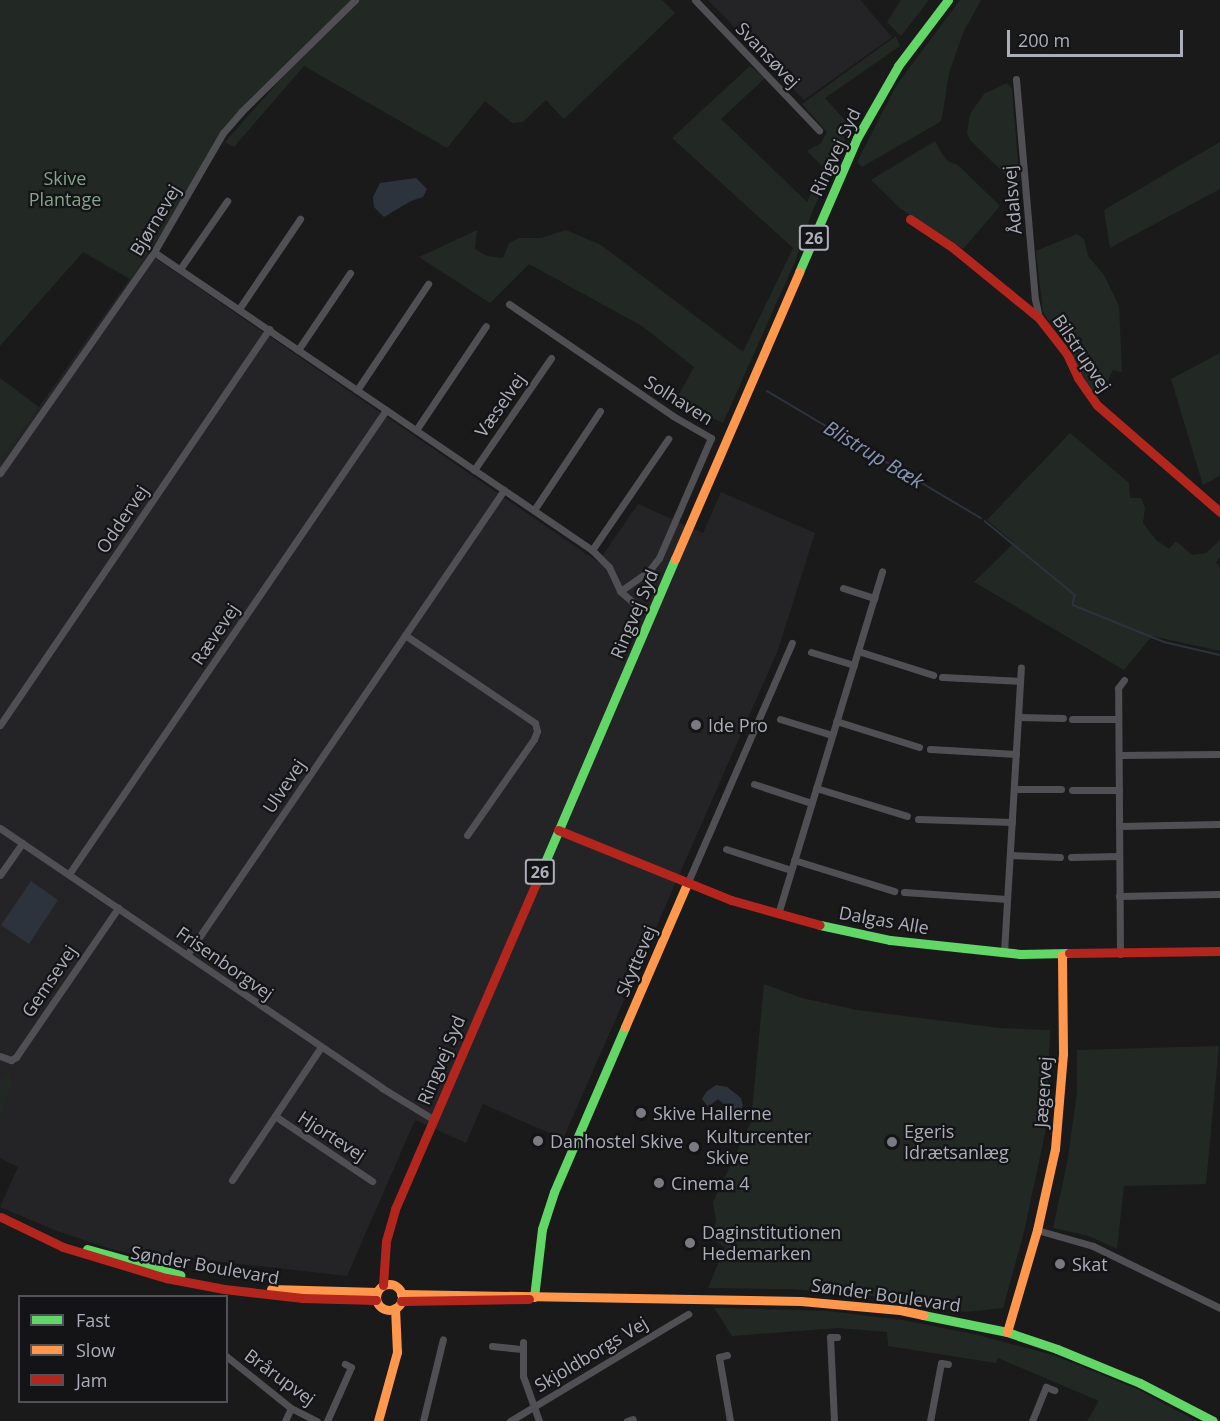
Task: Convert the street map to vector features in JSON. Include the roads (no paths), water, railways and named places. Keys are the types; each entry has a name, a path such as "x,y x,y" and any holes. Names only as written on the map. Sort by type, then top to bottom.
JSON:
{"street":[{"name":"Bjørnevej","path":"0,473 154,252 223,134 240,112 355,0"},
{"name":"Svansøvej","path":"695,0 819,130"},
{"name":"Ringvej Syd","path":"382,1291 386,1241 395,1209 857,138 898,66 948,0"},
{"name":"Ådalsvej","path":"1016,79 1035,299 1039,318"},
{"path":"180,269 227,201"},
{"path":"239,309 300,219"},
{"name":"Bilstrupvej","path":"910,219 952,247 1039,318 1067,354 1078,378 1097,405 1220,512"},
{"path":"154,252 592,550 609,567 620,591 634,603 653,612"},
{"path":"298,350 350,273"},
{"path":"357,390 428,284"},
{"name":"Solhaven","path":"509,304 673,416 711,438 659,558 649,571 620,591"},
{"path":"416,430 486,326"},
{"name":"Oddervej","path":"0,724 268,329"},
{"name":"Væselvej","path":"474,470 551,358"},
{"name":"Rævevej","path":"69,874 386,410"},
{"path":"534,510 600,411"},
{"path":"592,550 668,439"},
{"name":"Ulvevej","path":"187,955 504,490"},
{"path":"778,914 882,571"},
{"path":"843,588 874,598"},
{"path":"405,635 535,723 537,731 534,739 467,835"},
{"name":"Skyttevej","path":"534,1297 542,1229 554,1192 792,643"},
{"path":"858,651 933,675"},
{"path":"811,652 854,665"},
{"path":"1004,952 1021,668"},
{"path":"942,677 1020,681"},
{"path":"1120,954 1118,688 1124,680"},
{"path":"1018,717 1063,718"},
{"path":"780,719 832,735"},
{"path":"1072,719 1118,719"},
{"path":"836,722 919,747"},
{"path":"930,749 1016,754"},
{"path":"1119,755 1219,754"},
{"path":"753,784 812,803"},
{"path":"816,788 907,816"},
{"path":"1014,789 1061,789"},
{"path":"1072,790 1119,790"},
{"path":"918,819 1012,822"},
{"path":"1119,825 1220,824"},
{"name":"Frisenborgvej","path":"0,828 321,1047 415,1110 434,1119"},
{"name":"Dalgas Alle","path":"558,830 687,884 778,914 890,940 1004,952 1062,955 1220,951"},
{"path":"0,875 22,843"},
{"path":"726,849 791,870"},
{"path":"1010,855 1060,857"},
{"path":"1071,857 1119,856"},
{"path":"794,860 894,891"},
{"path":"904,892 1007,899"},
{"path":"1119,896 1220,894"},
{"name":"Gemsevej","path":"0,1056 11,1060 16,1057 118,908"},
{"name":"Jægervej","path":"1007,1332 1037,1230 1055,1149 1063,1053 1062,955"},
{"name":"Hjortevej","path":"232,1180 321,1047"},
{"name":"Hjortevej","path":"275,1116 372,1181"},
{"name":"Sønder Boulevard","path":"1,1217 74,1245 182,1276 244,1286 382,1291"},
{"path":"1037,1230 1093,1246 1220,1308"},
{"path":"378,1421 395,1359 396,1303 381,1307 382,1291"},
{"name":"26","path":"382,1291 396,1303"},
{"name":"Sønder Boulevard","path":"396,1303 534,1297 834,1303 900,1310 1007,1332 1057,1349 1140,1383 1213,1421"},
{"name":"Skjoldborgs Vej","path":"510,1421 688,1314"},
{"path":"834,1421 830,1337 837,1337"},
{"path":"423,1421 443,1339"},
{"path":"492,1346 522,1346 523,1376 540,1421"},
{"path":"727,1355 719,1357 730,1421"},
{"name":"Brårupvej","path":"228,1358 291,1408 317,1421"},
{"path":"930,1421 941,1363 948,1364"},
{"name":"Brårupvej","path":"327,1421 351,1367 345,1364"},
{"path":"1032,1421 1046,1387 1054,1390"},
{"path":"285,1421 291,1408"}],"waterway":[{"name":"Blistrup Bæk","path":"767,391 981,518"},
{"name":"Blistrup Bæk","path":"985,521 1075,595 1073,605 1164,642 1220,655"}],"place":[{"name":"Ide Pro","path":"696,725"},
{"name":"Skive Hallerne","path":"641,1113"},
{"name":"Danhostel Skive","path":"538,1141"},
{"name":"Egeris Idrætsanlæg","path":"892,1142"},
{"name":"Kulturcenter Skive","path":"694,1147"},
{"name":"Cinema 4","path":"659,1183"},
{"name":"Daginstitutionen Hedemarken","path":"690,1243"},
{"name":"Skat","path":"1060,1264"}],"park label":[{"name":"Skive Plantage","path":"65,189"}]}
